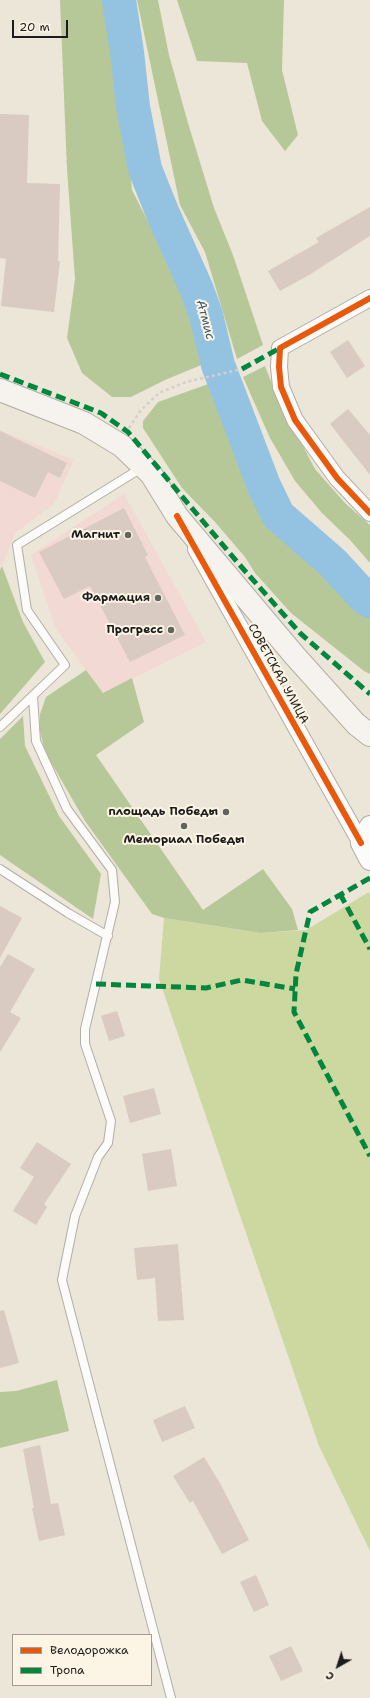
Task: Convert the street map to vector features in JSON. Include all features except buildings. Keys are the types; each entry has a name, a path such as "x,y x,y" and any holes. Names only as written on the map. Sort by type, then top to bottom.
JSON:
{"main road":[{"name":"СОВЕТСКАЯ УЛИЦА","path":"0,390 84,423 122,446 151,474 177,516 295,656 356,724 370,735"}],"street":[{"path":"370,298 280,348 279,367 282,387 295,420 337,478 370,513"},
{"name":"СОВЕТСКАЯ УЛИЦА","path":"177,516 365,835 370,860"}],"lane":[{"path":"0,727 65,665 27,610 17,545 144,467"},
{"path":"33,696 36,740 67,809 112,870 115,902 85,1029 86,1044 111,1121 108,1143 98,1157 75,1216 62,1280 171,1698"},
{"path":"0,869 68,913 108,936"}],"path":[{"path":"122,446 130,426 141,410 160,393 186,382 214,377 242,369"}],"shaded area":[{"path":"0,430 74,460 54,504 16,532 2,566 0,564"},
{"path":"124,494 206,642 103,693 56,629 31,555"}],"green space":[{"path":"60,0 110,0 127,134 132,190 201,326 211,361 165,380 131,397 112,397 82,373 67,338 75,279 67,169"},
{"path":"137,0 158,0 169,55 188,123 214,208 233,255 263,345 237,359 205,252 180,205"},
{"path":"177,0 284,0 282,70 298,135 285,151 262,121 247,63 197,61"},
{"path":"265,366 277,397 315,469 345,503 370,525 370,563 350,540 322,513 295,481 270,438 243,377"},
{"path":"211,383 228,419 242,455 252,489 278,530 330,575 356,605 370,616 370,674 364,671 291,613 255,573 245,557 215,522 182,488 143,428 143,421 158,402"},
{"path":"2,566 23,622 45,662 0,714 0,570"},
{"path":"86,670 103,693 132,678 144,722 96,755 203,910 263,869 292,909 298,930 261,933 164,918 152,914 85,821 45,752 40,731 40,714 46,697"},
{"path":"23,716 25,746 59,816 101,874 93,919 0,855 0,739"},
{"path":"369,892 370,1551 319,1446 159,979 164,918 261,933 306,930"},
{"path":"57,1380 69,1431 0,1448 0,1392 16,1391"}],"waterway":[{"name":"Атмис","path":"119,0 133,107 145,169 163,214 197,290 206,315 218,365 264,486 278,515 333,563 364,597 370,601"}],"marked path":[{"path":"242,369 280,348"},
{"path":"0,374 101,413 128,432 238,563 300,633 370,694"},
{"path":"370,878 310,912 296,974 294,1012 370,1156"},
{"path":"340,894 370,949"},
{"path":"96,984 206,988 242,980 295,989"}],"cycle path":[{"path":"370,298 280,348 279,367 281,387 295,420 337,478 370,513"},
{"path":"177,516 361,843"}],"place":[{"name":"Магнит","path":"128,535"},
{"name":"Фармация","path":"158,598"},
{"name":"Прогресс","path":"171,630"},
{"name":"площадь Победы","path":"226,812"},
{"name":"Мемориал Победы","path":"184,826"}]}
